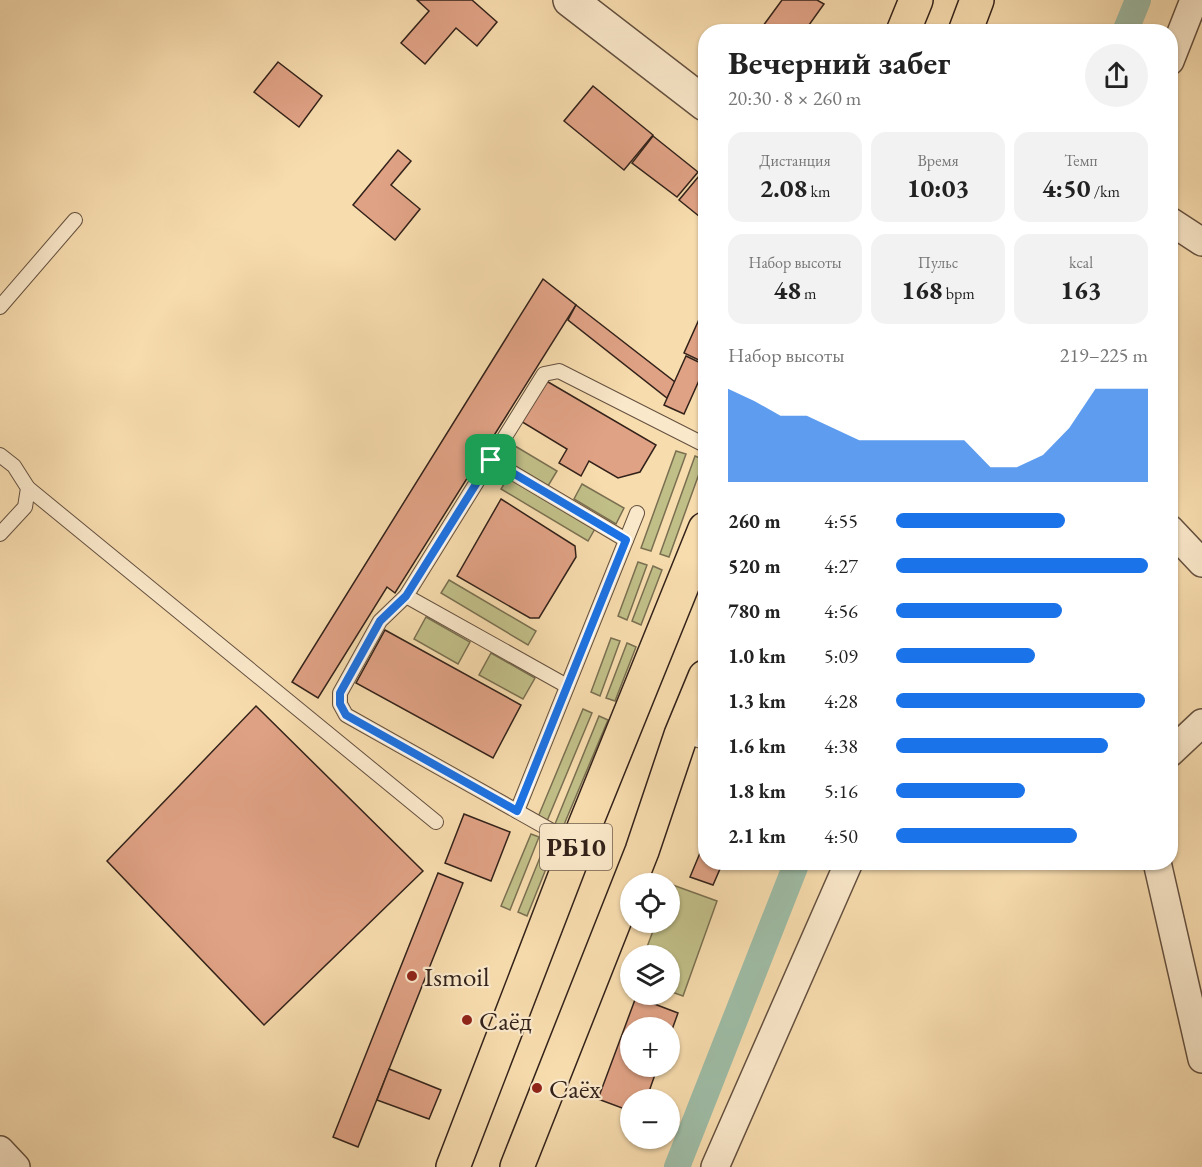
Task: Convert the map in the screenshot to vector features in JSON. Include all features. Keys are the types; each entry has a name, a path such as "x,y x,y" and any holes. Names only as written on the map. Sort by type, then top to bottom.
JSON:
{"main road":[{"path":"906,24 916,0"},
{"path":"968,24 977,0"},
{"name":"РБ10","path":"453,1167 578,844 694,584 698,564"},
{"name":"РБ10","path":"518,1167 642,851 693,739 698,713"}],"street":[{"path":"570,0 698,99"},
{"path":"1178,41 1194,0"},
{"path":"1178,226 1202,242"},
{"path":"1178,538 1202,564"},
{"path":"1178,746 1202,723"},
{"path":"715,1167 845,870"},
{"path":"1159,870 1202,1059"},
{"path":"0,1150 16,1167"}],"lane":[{"path":"0,307 75,220"},
{"path":"578,844 346,715 340,704 340,693 380,621 406,596 544,374 559,371 698,441"},
{"path":"0,454 14,466 28,489 436,822"},
{"path":"491,460 626,540"},
{"path":"0,534 25,507 28,489"},
{"path":"517,811 637,513"},
{"path":"406,596 567,686"}],"shaded area":[{"path":"515,446 557,471 548,486 506,461"},
{"path":"676,451 686,454 651,551 641,548"},
{"path":"695,456 698,457 698,477 669,557 660,554"},
{"path":"509,476 596,527 588,541 501,489"},
{"path":"582,484 624,508 616,524 574,499"},
{"path":"638,562 647,565 627,620 618,616"},
{"path":"653,566 662,570 641,625 632,621"},
{"path":"449,580 536,631 528,645 441,593"},
{"path":"426,617 470,642 458,664 414,639"},
{"path":"611,638 620,641 600,696 591,692"},
{"path":"627,643 636,647 615,701 606,698"},
{"path":"491,653 535,678 523,699 479,675"},
{"path":"583,709 592,713 547,821 538,817"},
{"path":"599,716 608,720 563,827 555,824"},
{"path":"531,834 539,837 510,910 501,906"},
{"path":"547,840 556,844 527,916 518,912"},
{"path":"680,888 717,901 683,996 680,995 680,945 648,945 652,933 680,933"}],"building":[{"path":"417,0 472,0 497,22 477,46 456,28 425,64 401,43 429,11"},
{"path":"782,0 817,0 824,4 810,24 764,24"},
{"path":"278,62 322,96 299,127 254,92"},
{"path":"593,86 653,135 624,170 564,121"},
{"path":"653,136 698,172 677,197 632,163"},
{"path":"398,150 411,161 391,185 420,209 395,240 353,205"},
{"path":"698,177 698,215 679,200"},
{"path":"543,279 576,305 395,593 387,587 318,698 292,682"},
{"path":"576,305 675,382 667,398 568,320"},
{"path":"698,322 698,360 684,353"},
{"path":"686,356 698,362 698,383 684,414 664,405"},
{"path":"543,379 656,445 640,472 618,478 589,461 581,476 559,463 567,449 519,420"},
{"path":"501,499 575,546 576,557 539,618 530,618 457,576"},
{"path":"385,630 521,705 493,758 356,683"},
{"path":"256,706 423,871 264,1025 107,861"},
{"path":"464,814 510,832 491,881 445,863"},
{"path":"698,858 698,870 720,870 713,885 690,877"},
{"name":"Ismoil","path":"438,873 463,883 358,1147 333,1137"},
{"path":"633,1005 657,1005 678,1013 677,1017 629,1017"},
{"path":"620,1040 620,1077 654,1077 650,1089 620,1089 620,1107 598,1099"},
{"path":"389,1069 441,1090 429,1119 377,1100"}],"waterway":[{"path":"1128,24 1138,0"},
{"path":"677,1167 794,870"}],"place":[{"name":"Ismoil","path":"412,976"},
{"name":"Саёд","path":"467,1020"},
{"name":"Саёх","path":"537,1088"}],"route":[{"path":"491,460 626,540 517,811 346,715 340,704 340,693 380,621 406,596 491,460"}]}
